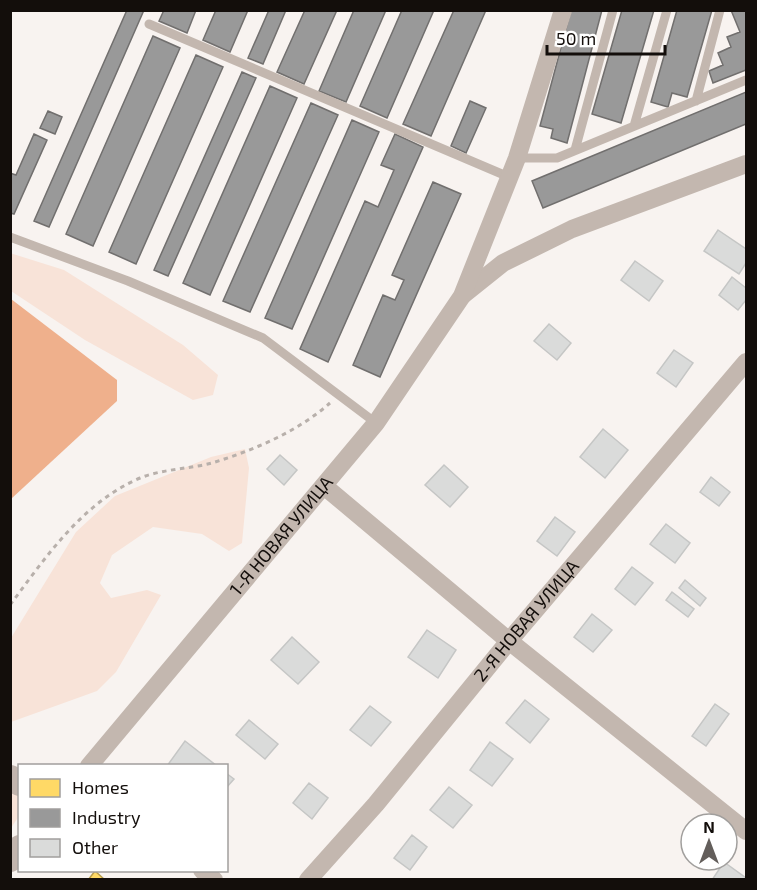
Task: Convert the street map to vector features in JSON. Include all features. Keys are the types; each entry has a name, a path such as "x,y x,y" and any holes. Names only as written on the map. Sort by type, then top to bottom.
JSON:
{"street":[{"path":"462,296 517,158 563,10"},
{"path":"462,296 503,262 572,229 747,164"},
{"name":"1-Я НОВАЯ УЛИЦА","path":"90,764 376,423 462,296"},
{"name":"2-Я НОВАЯ УЛИЦА","path":"308,879 376,804 509,641 747,362"},
{"path":"324,486 509,641 747,831"}],"lane":[{"path":"575,150 613,10"},
{"path":"634,126 667,10"},
{"path":"696,101 720,10"},
{"path":"148,24 509,177"},
{"path":"517,158 557,158 747,80"},
{"path":"10,237 128,281 263,338 376,423"}],"path":[{"path":"10,605 57,542 100,502 141,478 212,463 268,442 310,420 339,395"}],"shaded area":[{"path":"10,253 64,270 183,345 218,375 213,395 193,400 85,340 11,291"},
{"path":"11,299 117,380 117,401 11,499"},
{"path":"245,449 249,468 242,543 229,551 202,534 153,527 112,555 100,583 111,598 147,590 161,595 116,672 97,691 11,722 11,638 76,532 115,496 211,457"},
{"path":"10,791 18,793 18,818 11,828"}],"building: Homes":[{"path":"96,872 105,880 88,880"}],"building: Industry":[{"path":"127,10 144,10 49,227 34,221"},
{"path":"164,10 196,10 187,33 159,21"},
{"path":"216,10 248,10 230,52 203,40"},
{"path":"269,10 286,10 263,64 248,58"},
{"path":"305,10 337,10 304,84 277,72"},
{"path":"354,10 386,10 346,102 319,91"},
{"path":"402,10 434,10 387,118 360,106"},
{"path":"454,10 486,10 431,136 403,124"},
{"path":"571,10 602,10 567,143 551,138 553,129 540,126"},
{"path":"622,10 654,10 621,123 592,114"},
{"path":"677,10 712,10 687,97 672,93 668,107 651,102"},
{"path":"731,10 746,11 746,70 713,83 709,71 723,65 718,53 731,47 727,37 740,32"},
{"path":"153,36 180,48 93,246 66,234"},
{"path":"196,55 223,67 136,264 109,252"},
{"path":"242,72 256,78 168,276 154,270"},
{"path":"270,86 297,98 210,295 183,283"},
{"path":"746,92 746,124 543,208 532,181"},
{"path":"470,101 486,108 466,153 451,146"},
{"path":"311,103 338,115 250,312 223,301"},
{"path":"48,111 62,117 55,134 40,128"},
{"path":"352,120 379,132 292,329 265,318"},
{"path":"34,134 47,140 14,214 10,213 10,173 16,175"},
{"path":"395,134 423,147 328,362 300,349 365,201 378,207 394,170 381,165"},
{"path":"433,182 461,194 380,377 353,365 383,295 395,300 404,280 392,275"}],"building: Other":[{"path":"718,230 746,249 746,263 739,274 704,251"},
{"path":"635,261 663,281 649,301 621,280"},
{"path":"732,277 746,288 746,300 738,310 719,295"},
{"path":"549,324 571,343 557,360 534,341"},
{"path":"674,350 693,363 676,387 657,373"},
{"path":"603,429 628,450 605,478 580,457"},
{"path":"280,455 297,470 284,485 267,469"},
{"path":"444,465 468,487 450,507 425,485"},
{"path":"711,477 730,492 719,506 700,492"},
{"path":"555,517 575,532 557,556 537,541"},
{"path":"666,524 690,543 675,563 650,544"},
{"path":"632,567 653,583 635,605 615,589"},
{"path":"685,580 706,598 700,606 679,588"},
{"path":"672,592 694,609 688,617 666,600"},
{"path":"592,614 612,630 593,652 574,637"},
{"path":"427,630 456,650 438,678 408,657"},
{"path":"292,637 319,662 298,684 271,660"},
{"path":"525,700 549,719 530,743 506,723"},
{"path":"715,704 729,714 706,746 692,736"},
{"path":"370,706 391,722 371,746 350,730"},
{"path":"249,720 278,744 265,759 236,735"},
{"path":"185,741 214,764 168,764"},
{"path":"490,742 513,759 492,786 470,770"},
{"path":"228,774 234,779 228,786"},
{"path":"309,783 328,798 312,819 293,803"},
{"path":"449,787 472,805 453,828 430,810"},
{"path":"412,835 427,847 410,870 394,858"},
{"path":"717,872 738,872 746,878 746,880 712,880"}]}
